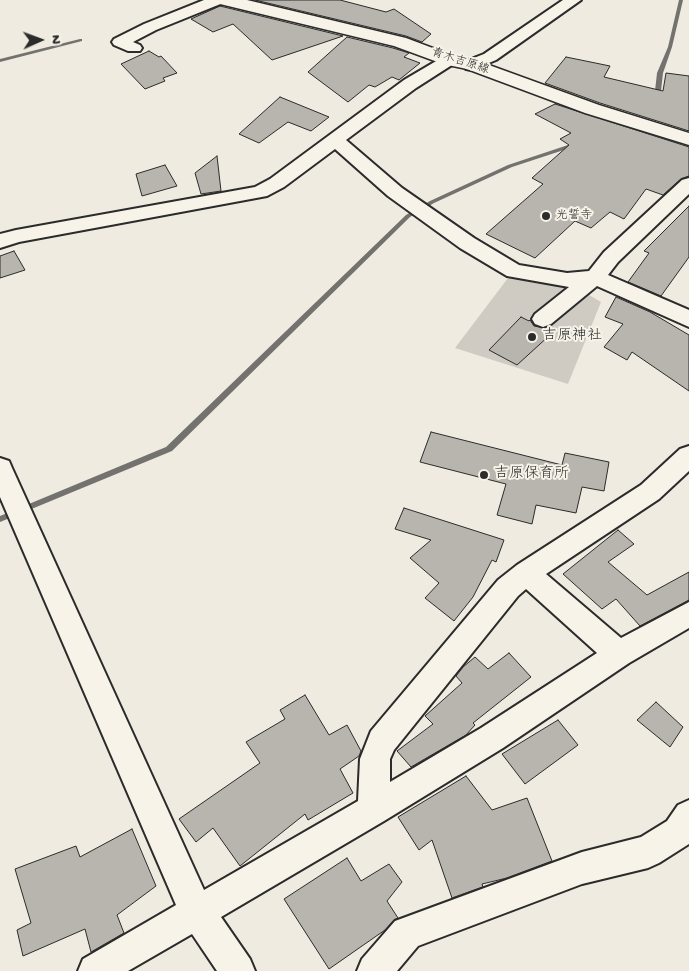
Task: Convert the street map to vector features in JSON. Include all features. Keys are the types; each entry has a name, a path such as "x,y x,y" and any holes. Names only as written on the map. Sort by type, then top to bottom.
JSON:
{"main road":[{"name":"青木吉原線","path":"226,0 400,42 449,60 472,65 592,109 689,139"}],"street":[{"path":"134,48 120,42 150,26 218,0"},
{"path":"472,65 490,57 573,0"},
{"path":"0,241 16,236 260,192 277,183 410,84 449,60"},
{"path":"334,139 395,192 467,243 514,271 567,280 595,277 689,320"},
{"path":"544,319 595,277 611,257 689,184"},
{"path":"373,810 375,759 382,740 508,588 526,573 650,492 689,456"},
{"path":"0,468 196,911 238,971"},
{"path":"526,573 619,654"},
{"path":"95,971 373,810 492,738 619,654 689,614"},
{"path":"374,971 407,933 582,868 648,852 678,832 689,816"}],"shaded area":[{"path":"513,275 570,284 601,302 568,384 455,348 508,278"}],"building":[{"path":"255,0 340,0 386,12 394,9 431,34 422,42 406,36"},
{"path":"220,6 343,36 272,60 233,24 213,32 191,19"},
{"path":"347,37 409,53 404,57 420,63 399,80 392,77 375,87 369,85 348,102 308,72"},
{"path":"149,51 159,57 161,56 177,73 163,78 165,81 145,89 121,64"},
{"path":"566,57 610,66 604,77 663,91 666,73 689,76 689,131 600,103 545,83"},
{"path":"280,97 329,117 311,131 288,122 259,143 239,134"},
{"path":"555,104 689,147 689,176 681,179 663,195 646,189 624,219 610,212 591,228 575,221 535,258 486,234 543,184 532,178 569,145 560,139 571,133 535,114"},
{"path":"217,156 221,191 201,194 195,173"},
{"path":"165,165 177,186 142,196 136,174"},
{"path":"689,206 689,257 661,296 628,282 649,253 644,251"},
{"path":"14,251 25,270 0,278 0,256"},
{"path":"616,297 650,312 689,335 689,391 632,352 627,360 604,347 623,324 605,317"},
{"path":"521,317 530,320 534,326 545,328 551,334 517,365 489,350"},
{"path":"431,432 562,465 565,453 609,462 604,491 582,487 576,513 536,505 532,524 497,515 506,484 420,462"},
{"path":"404,508 504,540 496,562 492,560 473,597 454,621 425,598 439,583 410,558 431,540 395,529"},
{"path":"618,530 634,544 608,562 647,595 689,572 689,600 640,626 616,599 602,609 563,574"},
{"path":"509,653 531,677 473,723 475,725 466,735 411,767 397,751 433,724 425,716 462,683 456,676 463,667 475,657 488,669"},
{"path":"305,695 329,735 347,725 361,751 359,756 340,769 353,793 308,820 305,814 240,866 213,828 196,842 179,819 260,763 246,742 285,719 280,710"},
{"path":"656,702 683,727 670,747 637,720"},
{"path":"558,720 578,745 525,784 502,754"},
{"path":"466,776 492,810 527,798 552,861 507,878 482,884 483,887 452,898 432,840 419,850 398,817"},
{"path":"132,829 156,886 117,915 124,933 91,952 85,929 23,956 17,930 31,923 15,869 76,846 80,857"},
{"path":"347,858 361,881 389,864 402,882 387,901 398,918 385,930 329,969 284,899"}],"waterway":[{"path":"653,96 658,91 660,73 670,47 681,0"},
{"path":"0,61 80,40"},
{"path":"0,519 169,449 408,216 432,202 510,166 574,145"}],"place":[{"name":"光誓寺","path":"546,216"},
{"name":"吉原神社","path":"532,337"},
{"name":"吉原保育所","path":"484,475"}]}
